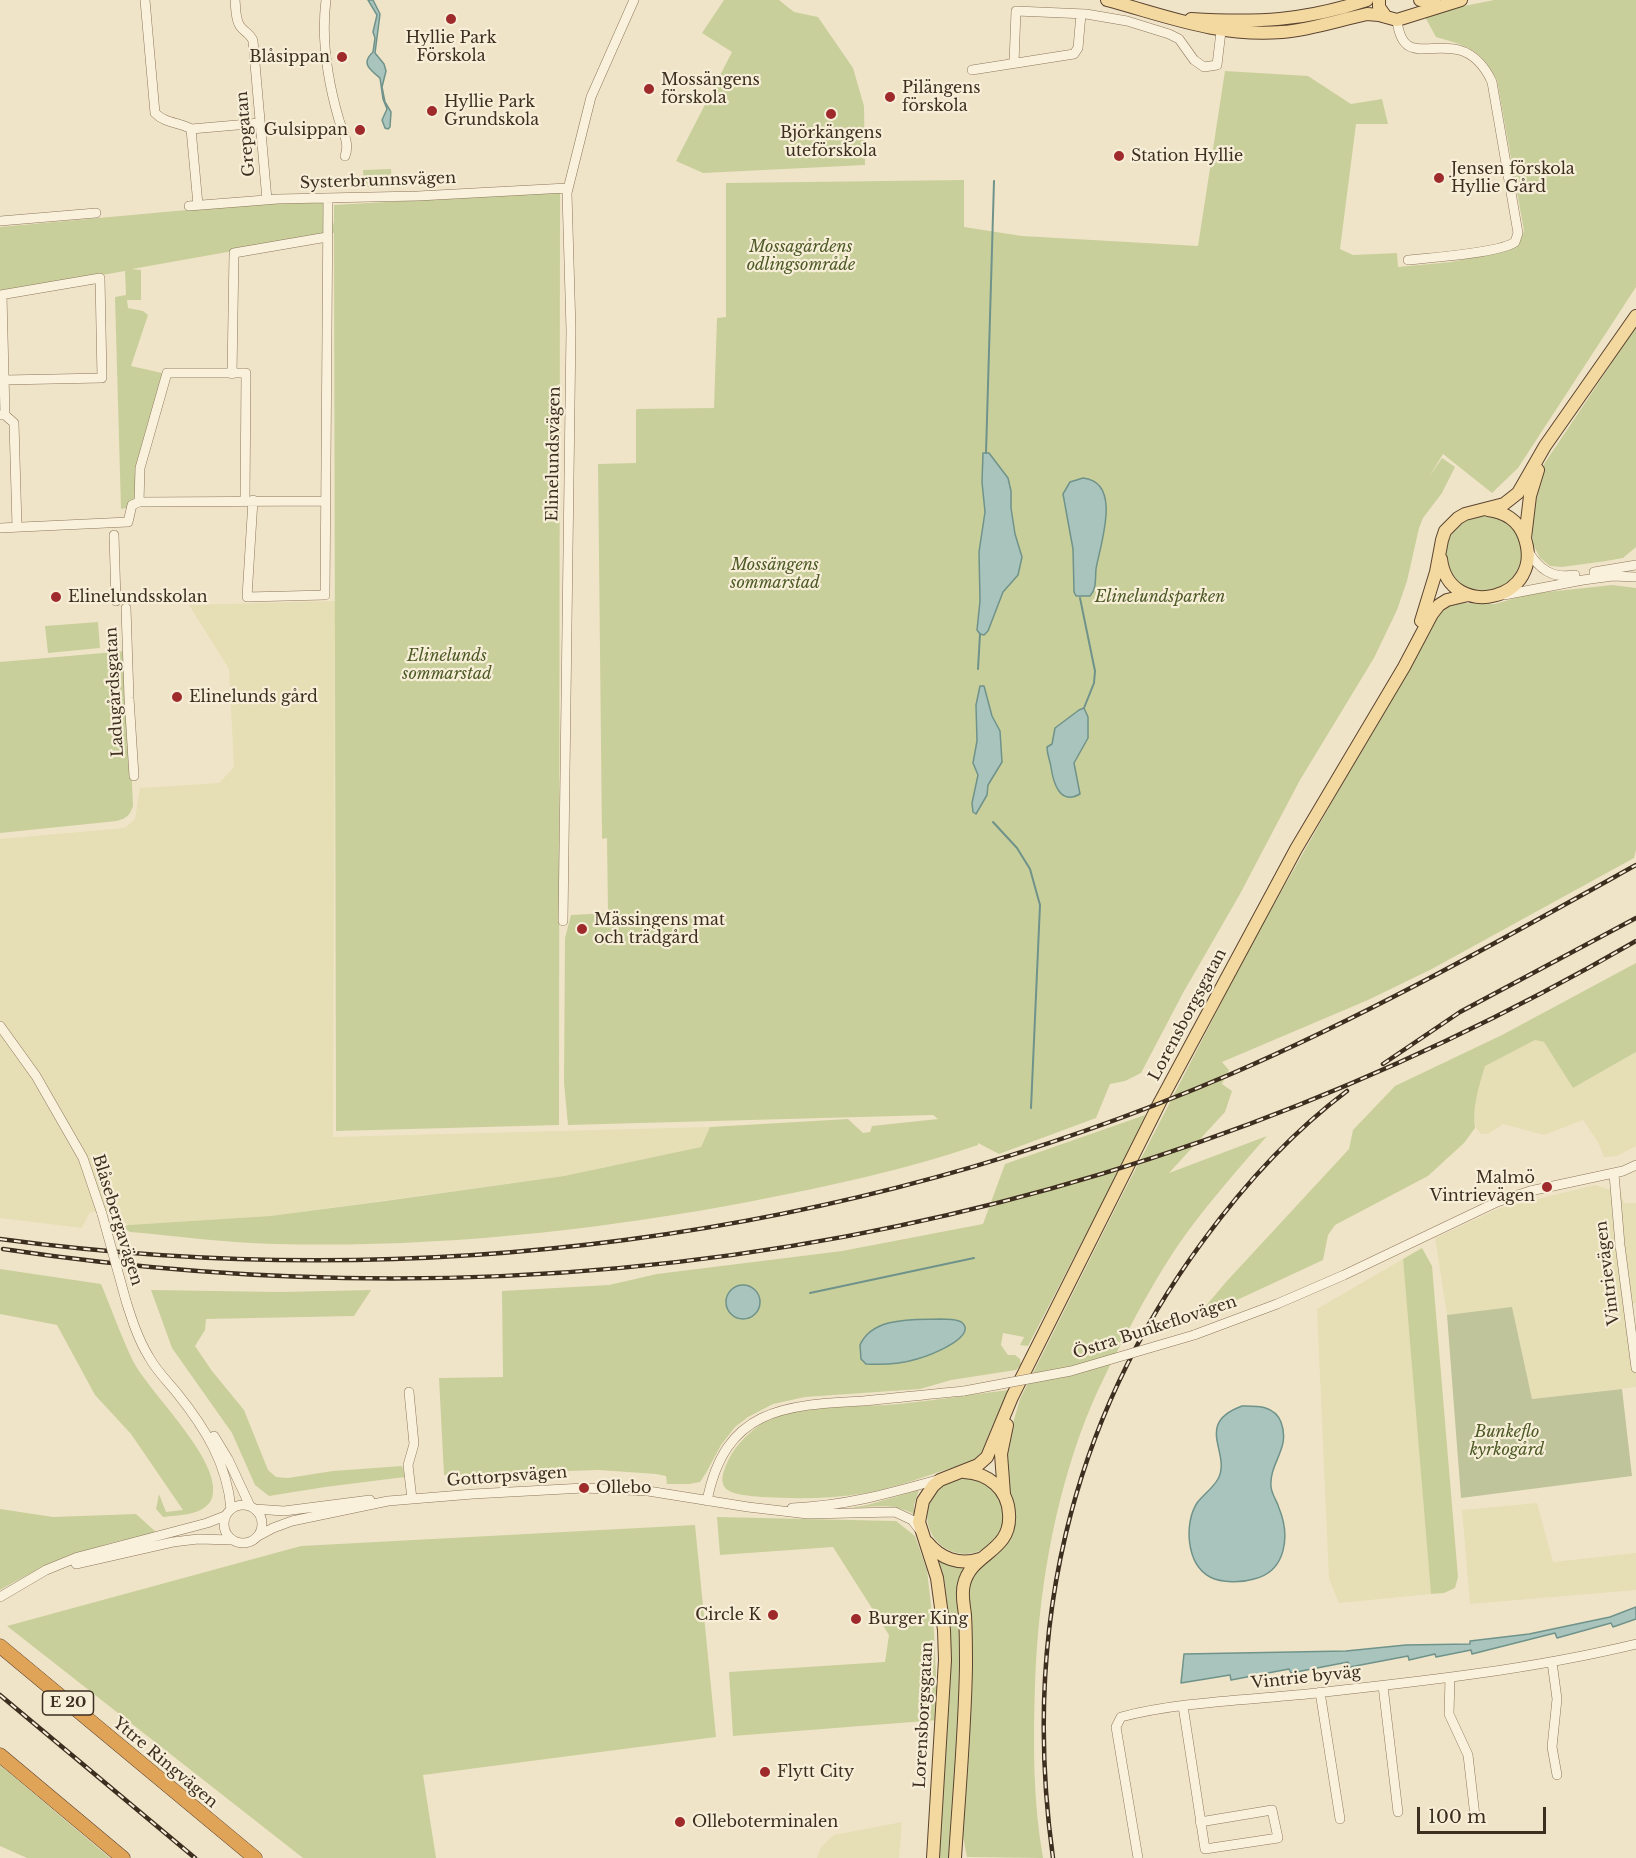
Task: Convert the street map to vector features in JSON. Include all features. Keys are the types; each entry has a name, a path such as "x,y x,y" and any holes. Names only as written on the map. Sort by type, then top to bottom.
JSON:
{"highway":[{"name":"Yttre Ringvägen","path":"0,1647 255,1858"},
{"path":"0,1755 123,1858"}],"main road":[{"path":"1107,0 1182,23 1281,32 1367,14 1397,18 1461,0"},
{"path":"1222,26 1300,18 1367,0"},
{"path":"1379,0 1379,7 1397,18"},
{"path":"1397,18 1413,5 1413,0"},
{"path":"1420,0 1434,0"},
{"name":"Lorensborgsgatan","path":"1392,685 1425,609 1442,540 1451,524 1466,514 1504,504 1518,493 1536,460 1636,316"},
{"name":"Lorensborgsgatan","path":"1525,538 1533,482 1555,433"},
{"name":"Lorensborgsgatan","path":"933,1858 945,1660 940,1595 919,1522 922,1501 940,1480 978,1465 987,1457 1027,1368 1144,1134 1226,978 1296,849 1414,649 1432,614 1439,605 1447,600 1468,595 1489,597 1507,591 1520,580 1525,572 1528,551 1525,538 1517,523 1502,513 1484,510"},
{"path":"1440,555 1441,565 1447,579 1457,589 1468,595"},
{"name":"Lorensborgsgatan","path":"955,1858 966,1679 963,1584 973,1566 998,1546 1007,1532 1009,1513 1004,1495 1001,1467 1004,1437 1015,1397 1027,1368"},
{"path":"957,1473 981,1474 994,1483 1004,1495"},
{"path":"925,1538 942,1556 953,1560 974,1561 984,1557"}],"street":[{"path":"145,0 155,113 164,122 191,129 260,123"},
{"name":"Grepgatan","path":"235,0 238,22 254,41 267,200"},
{"path":"326,0 327,60 332,95 347,146 345,156"},
{"name":"Elinelundsvägen","path":"563,921 571,330 567,188 591,97 634,0"},
{"path":"1014,63 1016,11 1081,14 1128,21 1179,39 1194,60 1204,67 1217,65 1222,26"},
{"path":"972,70 1074,54 1078,48 1081,14"},
{"path":"1397,18 1399,34 1403,42 1413,48 1458,49 1468,54 1488,72 1492,82 1518,233 1515,242 1506,247 1408,260"},
{"name":"Systerbrunnsvägen","path":"191,129 193,206 267,200 567,188"},
{"path":"139,502 140,468 167,373 246,374 249,500 247,597 325,595 328,198"},
{"path":"0,221 96,213"},
{"path":"232,374 234,253 327,237"},
{"path":"5,380 102,378 100,278 1,295 5,380 3,415 14,423 17,527"},
{"path":"0,528 128,522 132,505 139,502 326,501"},
{"path":"114,535 116,601"},
{"path":"1528,551 1542,570 1557,575 1568,576 1636,565"},
{"path":"1498,595 1583,579 1613,576 1636,577"},
{"name":"Ladugårdsgatan","path":"126,608 134,776"},
{"name":"Blåsebergavägen","path":"0,1026 36,1076 83,1158 102,1214 133,1325 148,1356 211,1440 227,1481 228,1512"},
{"name":"Östra Bunkeflovägen","path":"706,1501 717,1465 728,1447 744,1429 776,1411 821,1402 899,1398 964,1390 1071,1371 1136,1353 1194,1335 1277,1304 1344,1275 1497,1202 1538,1189 1614,1174 1636,1165"},
{"name":"Vintrievägen","path":"1614,1174 1621,1256 1636,1368"},
{"path":"409,1392 414,1444 408,1465 412,1499"},
{"name":"Blåsebergavägen","path":"178,1396 200,1416 214,1435 253,1507"},
{"name":"Gottorpsvägen","path":"748,1507 783,1508 839,1504 867,1500 940,1480"},
{"name":"Gottorpsvägen","path":"15,1588 99,1557 198,1539 232,1540 246,1543 292,1521 388,1501 473,1494 584,1488 648,1491 808,1514 896,1512 912,1520 925,1538"},
{"name":"Gottorpsvägen","path":"0,1596 46,1570 78,1557 207,1523 243,1504 284,1511 369,1499 388,1501"},
{"path":"253,1507 262,1522 258,1536"},
{"path":"228,1512 224,1530 232,1540"},
{"name":"Vintrie byväg","path":"1138,1858 1116,1727 1121,1717 1138,1712 1450,1678 1552,1662 1636,1644"},
{"path":"1552,1662 1557,1699 1552,1747 1557,1775"},
{"path":"1450,1678 1449,1714 1468,1755 1475,1816"},
{"path":"1383,1686 1398,1812"},
{"path":"1320,1692 1340,1819"},
{"path":"1183,1707 1200,1822 1205,1849 1278,1838 1272,1810 1200,1822"},
{"path":"957,1833 963,1858"}],"shaded area":[{"path":"335,601 333,1137 710,1127 701,1147 564,1176 270,1216 128,1225 114,1212 90,1212 82,1228 0,1218 0,839 125,828 135,819 140,788 219,783 234,767 229,669 189,605"},
{"path":"1535,1040 1544,1042 1573,1088 1636,1052 1636,1146 1617,1156 1604,1157 1598,1142 1583,1120 1544,1135 1503,1124 1488,1134 1481,1134 1476,1128 1474,1119 1476,1097 1484,1066"},
{"path":"1595,1185 1621,1193 1624,1203 1636,1203 1636,1303 1632,1304 1636,1330 1636,1387 1532,1399 1512,1308 1447,1315 1435,1238 1500,1208"},
{"path":"1403,1259 1431,1594 1339,1603 1329,1579 1317,1309"},
{"path":"1537,1503 1553,1562 1636,1553 1636,1590 1470,1604 1462,1510"},
{"path":"902,1822 899,1858 817,1858 821,1847 834,1835"}],"green space":[{"path":"724,0 779,0 794,12 818,17 853,68 864,106 865,165 703,173 676,161 732,52 702,33"},
{"path":"1494,0 1636,0 1636,287 1518,468 1492,493 1443,454 1429,477 1442,458 1455,467 1442,493 1423,518 1397,610 1374,658 1300,780 1141,1073 1125,1081 1110,1084 1096,1118 999,1154 978,1143 978,1145 923,1162 867,1177 694,1212 575,1229 455,1240 335,1245 220,1241 130,1232 123,1227 270,1216 564,1176 701,1147 710,1127 848,1119 863,1133 870,1132 872,1126 938,1119 933,1115 568,1125 564,1083 565,938 571,915 608,913 607,838 602,839 598,464 636,463 636,410 638,409 714,408 717,318 726,317 726,183 964,180 964,227 1022,236 1198,246 1225,71 1308,76 1351,104 1382,99 1388,124 1356,124 1340,249 1353,255 1397,253 1398,267 1451,262 1510,250 1518,244 1524,231 1497,80 1485,62 1472,51 1457,43 1436,37 1425,17"},
{"path":"391,169 392,186 364,187 363,170"},
{"name":"Elinelunds sommarstad","path":"560,192 559,1125 336,1131 334,233 132,269 141,270 141,300 127,300 128,308 143,311 148,315 131,366 162,373 146,436 138,506 121,509 115,297 126,295 125,271 0,293 0,227 318,198 328,198 334,226 334,205"},
{"path":"1636,327 1636,547 1623,558 1562,567 1550,566 1540,558 1533,544 1532,528 1535,495 1544,464"},
{"path":"1484,516 1499,519 1511,527 1519,539 1522,554 1519,569 1511,581 1499,589 1484,592 1469,589 1457,581 1449,569 1446,554 1449,539 1457,527 1469,519"},
{"path":"1612,585 1636,588 1636,850 1634,858 1430,970 1368,1000 1222,1062 1229,1070 1222,1084 1232,1091 1225,1112 1169,1173 1267,1136 1215,1196 1186,1234 1143,1303 1106,1373 1085,1421 1056,1518 1044,1585 1035,1686 1034,1772 1043,1858 967,1857 962,1831 971,1644 970,1585 973,1575 1001,1550 1012,1533 1015,1515 1007,1484 1006,1462 1011,1430 1020,1399 1117,1205 1251,945 1439,613 1459,602 1495,604 1529,594"},
{"path":"98,622 100,648 48,653 45,626"},
{"path":"126,651 133,806 129,814 117,821 0,833 0,662"},
{"path":"1636,963 1636,1052 1573,1088 1544,1042 1535,1040 1485,1066 1475,1104 1475,1128 1464,1143 1428,1176 1335,1225 1328,1235 1323,1260 1194,1320 1226,1282 1349,1149 1353,1130 1395,1086 1502,1035"},
{"path":"1145,1115 1142,1126 1028,1346 1020,1345 1024,1337 1003,1333 1001,1345 1008,1355 1015,1355 1020,1359 1021,1365 1016,1370 951,1380 920,1389 805,1397 773,1404 748,1417 735,1427 721,1445 700,1482 667,1484 666,1476 599,1470 444,1475 439,1378 503,1377 502,1291 609,1285 657,1274 842,1251 983,1224 1005,1164","holes":["918,1320 960,1321 964,1325 951,1345 917,1359 860,1350 863,1340 880,1326"]},
{"path":"1422,1248 1432,1266 1458,1577 1455,1588 1444,1593 1431,1594 1403,1259"},
{"path":"0,1269 101,1284 133,1361 183,1428 207,1466 213,1483 212,1498 209,1504 190,1513 163,1517 156,1509 159,1494 166,1512 183,1510 131,1434 95,1395 57,1325 0,1314"},
{"path":"151,1290 281,1292 371,1290 354,1316 206,1319 205,1330 195,1346 244,1410 268,1470 276,1477 288,1478 333,1471 402,1466 405,1477 269,1496 255,1485 232,1433 172,1348"},
{"name":"Bunkeflo kyrkogård","path":"1512,1307 1532,1399 1622,1389 1632,1476 1461,1498 1447,1315"},
{"path":"1008,1390 981,1453 973,1461 962,1465 890,1487 840,1496 775,1498 751,1496 733,1493 723,1485 722,1478 733,1451 754,1429 773,1418 829,1407 901,1404"},
{"path":"965,1478 980,1481 992,1489 1000,1501 1003,1516 1000,1531 992,1543 980,1551 965,1554 950,1551 938,1543 930,1531 927,1516 930,1501 938,1489 950,1481"},
{"path":"919,1490 914,1505 914,1514 889,1507 845,1509 867,1505"},
{"path":"0,1509 53,1517 136,1514 156,1532 116,1541 68,1558 27,1575 0,1590"},
{"path":"717,1517 896,1521 915,1536 927,1570 934,1631 938,1720 733,1736 729,1672 885,1662 889,1635 833,1547 720,1555"},
{"path":"695,1525 716,1737 423,1775 436,1858 303,1858 7,1626 301,1546"},
{"path":"938,1560 956,1567 964,1567 958,1587 961,1660 951,1858 938,1858 950,1629 945,1584"},
{"path":"0,1765 110,1858 27,1858 0,1846"}],"water":[{"path":"368,0 373,0 380,14 375,53 384,64 386,71 382,87 385,102 391,112 388,129 385,128 382,120 387,109 383,99 380,78 367,63 367,59 373,52 375,38 373,32 377,15"},
{"path":"983,453 989,453 1008,478 1015,534 1022,557 1018,575 1003,592 988,631 984,635 977,630 980,601 979,552 985,512 982,482"},
{"path":"1083,478 1095,482 1102,491 1106,502 1106,516 1094,590 1090,596 1076,596 1073,549 1063,494 1070,482"},
{"path":"980,686 984,686 992,716 1000,731 1002,762 988,785 987,795 976,814 973,812 972,803 978,775 973,763 977,741 976,705"},
{"path":"1084,708 1088,717 1088,738 1074,763 1080,794 1067,797 1058,790 1056,785 1047,747 1052,744 1055,728"},
{"path":"743,1285 755,1290 760,1302 755,1314 743,1319 731,1314 726,1302 731,1290"},
{"path":"950,1319 962,1323 965,1327 964,1332 954,1342 938,1351 911,1361 898,1363 866,1364 861,1359 860,1345 874,1329 884,1324 907,1320"},
{"path":"1242,1406 1270,1409 1281,1422 1282,1448 1273,1470 1271,1487 1282,1518 1285,1540 1283,1551 1273,1568 1265,1575 1238,1582 1215,1579 1202,1571 1192,1553 1189,1532 1190,1521 1197,1503 1216,1482 1221,1469 1217,1440 1220,1421 1227,1413"},
{"path":"1636,1607 1636,1619 1613,1627 1611,1623 1557,1638 1555,1633 1472,1654 1471,1650 1409,1660 1408,1656 1350,1667 1348,1662 1291,1673 1289,1669 1231,1680 1230,1675 1181,1683 1184,1654 1346,1651 1406,1645 1470,1644 1470,1641 1529,1634 1610,1617"}],"waterway":[{"path":"986,453 994,181"},
{"path":"1080,598 1095,671 1094,683 1084,708"},
{"path":"978,669 980,634"},
{"path":"993,822 1017,848 1030,869 1040,905 1031,1108"},
{"path":"810,1293 974,1258"}],"railway":[{"path":"0,1239 157,1255 314,1260 471,1255 627,1240 781,1214 934,1178 1084,1131 1231,1074 1385,1001 1636,865"},
{"path":"1383,1064 1460,1012 1636,918"},
{"path":"3,1249 217,1272 430,1278 639,1266 846,1236 1050,1189 1249,1124 1445,1041 1636,941"},
{"path":"1053,1858 1045,1775 1044,1693 1051,1613 1066,1534 1088,1458 1118,1383 1157,1311 1203,1241 1269,1161 1307,1124 1347,1091"},
{"path":"0,1695 195,1858"}],"place":[{"name":"Hyllie Park Förskola","path":"451,19"},
{"name":"Blåsippan","path":"342,57"},
{"name":"Mossängens förskola","path":"649,89"},
{"name":"Pilängens förskola","path":"890,97"},
{"name":"Hyllie Park Grundskola","path":"432,111"},
{"name":"Björkängens uteförskola","path":"831,114"},
{"name":"Gulsippan","path":"360,130"},
{"name":"Station Hyllie","path":"1119,156"},
{"name":"Jensen förskola Hyllie Gård","path":"1439,178"},
{"name":"Elinelundsskolan","path":"56,597"},
{"name":"Elinelunds gård","path":"177,697"},
{"name":"Mässingens mat och trädgård","path":"582,929"},
{"name":"Malmö Vintrievägen","path":"1547,1187"},
{"name":"Ollebo","path":"584,1488"},
{"name":"Circle K","path":"773,1615"},
{"name":"Burger King","path":"856,1619"},
{"name":"Flytt City","path":"765,1772"},
{"name":"Olleboterminalen","path":"680,1822"}],"park label":[{"name":"Mossagårdens odlingsområde","path":"801,256"},
{"name":"Mossängens sommarstad","path":"775,574"},
{"name":"Elinelundsparken","path":"1160,597"}]}
